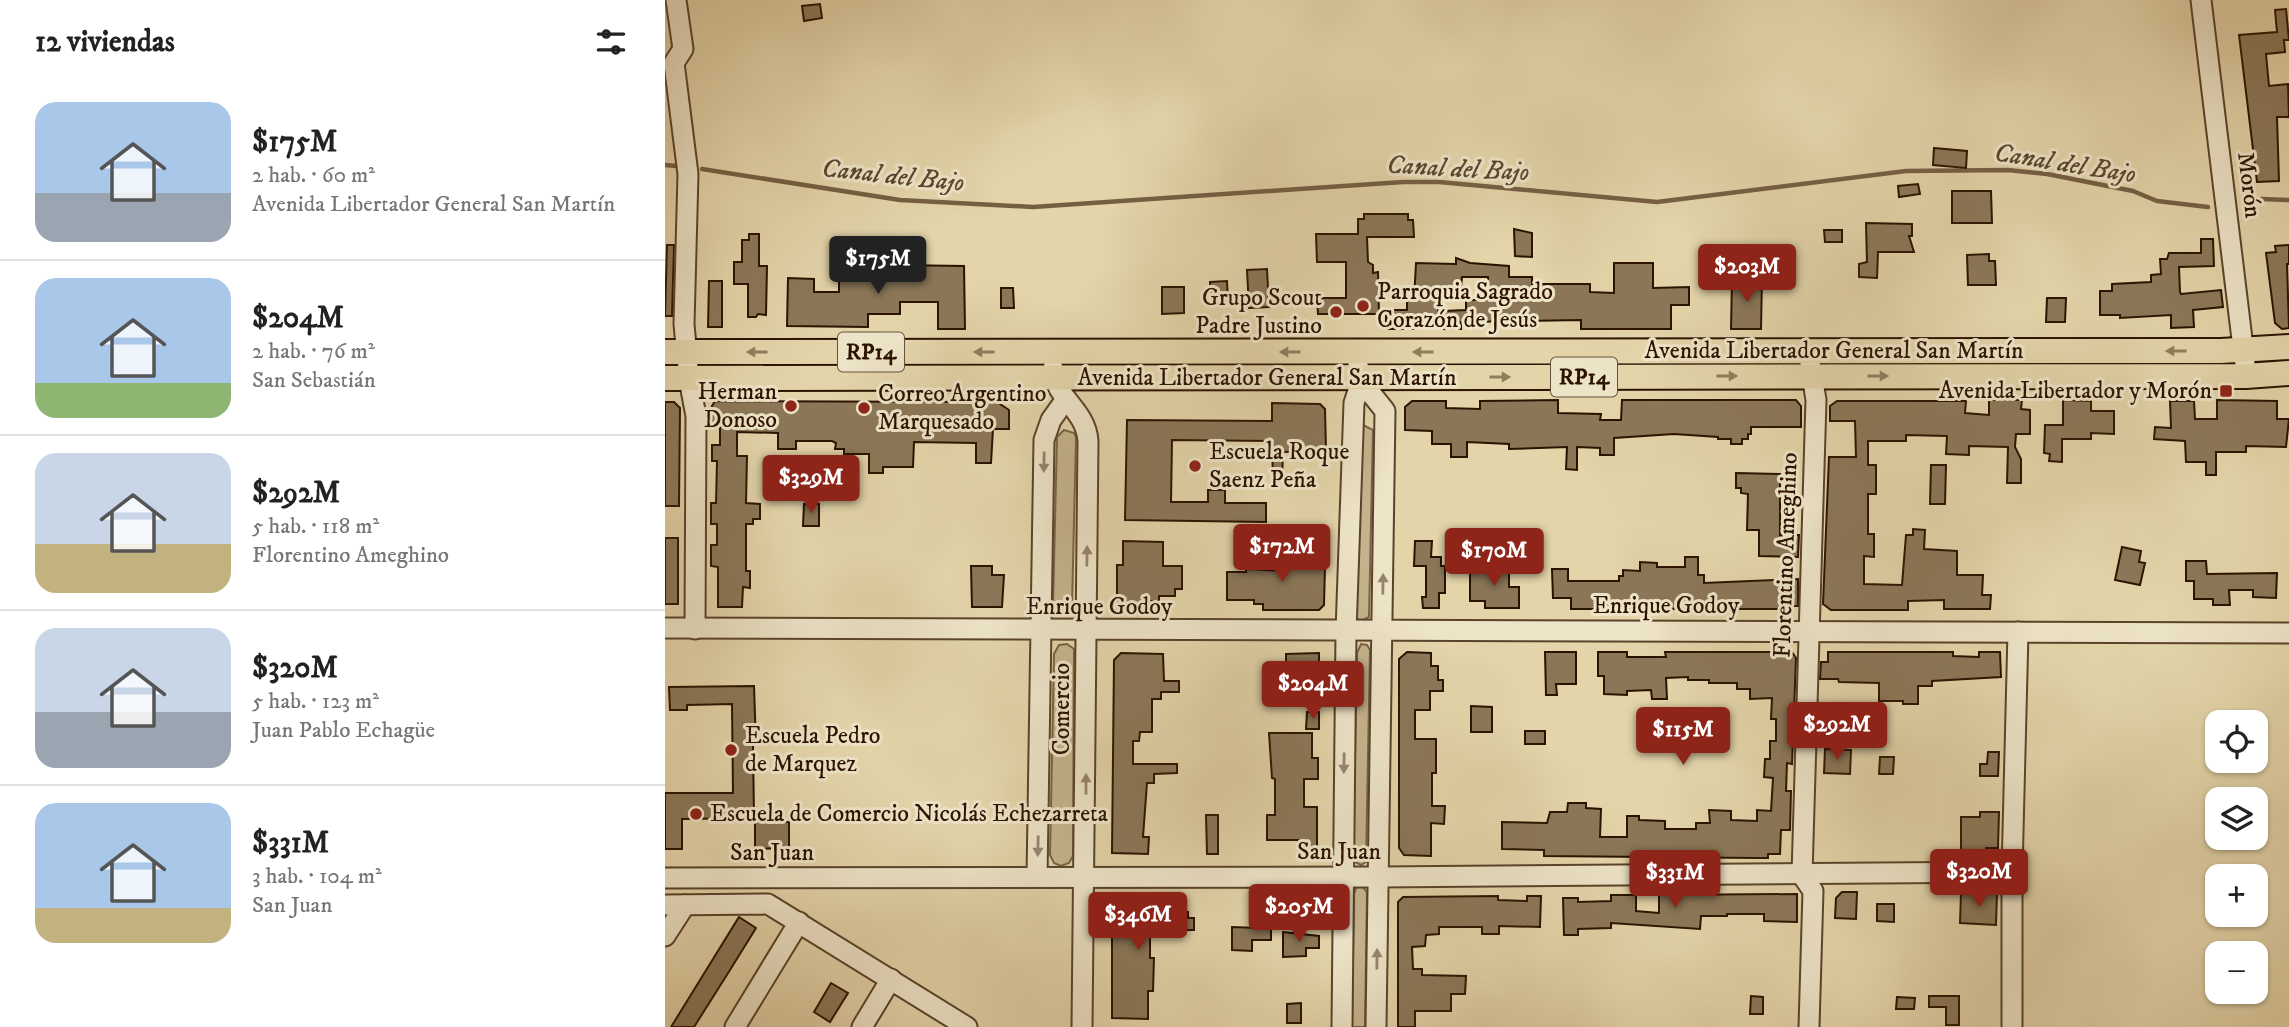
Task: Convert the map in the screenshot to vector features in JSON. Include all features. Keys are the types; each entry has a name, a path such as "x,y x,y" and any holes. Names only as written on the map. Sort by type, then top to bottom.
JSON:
{"main road":[{"name":"Avenida Libertador General San Martín","path":"677,379 1810,376 2245,363 2289,347"},
{"name":"Avenida Libertador General San Martín","path":"677,352 1810,352 2245,363 2289,373"}],"street":[{"path":"676,0 683,48 670,65 688,174 684,299 677,352 677,379 696,416 695,629"},
{"name":"Morón","path":"2201,0 2245,363"},
{"path":"1053,352 1053,378"},
{"path":"1342,1027 1346,632 1358,352"},
{"name":"Florentino Ameghino","path":"1809,1027 1813,891 1802,875 1816,400 1810,376 1810,352"},
{"path":"1358,377 1385,411 1376,1027"},
{"name":"Comercio","path":"1053,378 1087,427 1086,877 1082,1027"},
{"name":"Comercio","path":"1037,877 1044,440 1051,420 1066,399"},
{"name":"Enrique Godoy","path":"665,628 2289,633"},
{"path":"2012,1027 2012,872 2018,632"},
{"name":"San Juan","path":"665,878 1379,877 2012,872"},
{"path":"665,936 675,905 768,904 968,1027"},
{"path":"735,1027 799,922"},
{"path":"862,1027 891,979"}],"shaded area":[{"path":"1363,425 1373,430 1369,617 1361,621 1356,618"},
{"path":"1064,430 1074,433 1076,437 1072,607 1064,614 1056,612 1053,607 1057,437"},
{"path":"1067,644 1074,649 1073,856 1069,863 1061,866 1054,863 1050,855 1054,654 1059,645"},
{"path":"1361,644 1367,645 1370,650 1366,862 1361,865 1353,861 1357,653"},
{"path":"1361,885 1367,892 1365,1027 1352,1027 1354,894 1356,888"}],"building":[{"path":"820,4 822,18 804,21 802,6"},
{"path":"2286,9 2289,40 2284,40 2285,52 2266,54 2269,86 2288,84 2289,117 2277,117 2279,181 2257,182 2239,35 2277,32 2275,10"},
{"path":"1934,148 1967,151 1966,168 1933,165"},
{"path":"1918,184 1920,194 1899,197 1898,186"},
{"path":"1952,191 1991,191 1992,223 1952,223"},
{"path":"1364,214 1408,214 1408,220 1413,220 1414,237 1367,237 1368,262 1373,265 1373,273 1378,272 1379,314 1318,314 1317,298 1346,298 1346,262 1317,262 1316,234 1358,234 1358,219 1364,219"},
{"path":"1866,223 1912,224 1912,236 1909,236 1914,252 1878,252 1877,278 1859,277 1859,264 1867,262"},
{"path":"1514,229 1532,233 1532,257 1515,256"},
{"path":"1824,230 1842,230 1842,242 1825,242"},
{"path":"749,234 759,234 759,266 767,266 766,315 758,314 756,317 748,317 748,284 734,284 734,262 742,262 742,240 749,240"},
{"path":"2201,239 2213,239 2214,266 2179,267 2180,292 2221,290 2223,307 2193,310 2194,327 2171,328 2171,315 2120,318 2120,315 2100,315 2100,291 2112,291 2112,284 2151,282 2151,275 2161,274 2160,259 2167,259 2169,253 2201,253"},
{"path":"667,245 674,245 672,316 665,316"},
{"path":"2289,245 2289,328 2282,329 2275,323 2266,253 2276,252 2275,246"},
{"path":"1989,254 1989,261 1995,261 1996,285 1968,285 1967,255"},
{"path":"848,258 864,259 864,275 876,275 876,278 897,278 897,265 964,266 965,329 938,329 938,302 900,302 900,314 868,314 868,327 787,326 788,278 814,279 814,292 839,292 839,263 848,263"},
{"path":"1456,258 1470,263 1509,266 1509,277 1532,277 1532,284 1590,284 1590,292 1614,293 1614,263 1653,263 1653,288 1689,287 1689,305 1671,305 1671,329 1581,329 1581,320 1461,322 1461,329 1444,329 1444,311 1466,310 1466,300 1488,300 1488,277 1462,277 1461,288 1438,287 1438,319 1414,319 1414,329 1386,329 1386,310 1407,310 1407,301 1414,301 1416,263 1456,264"},
{"path":"1267,269 1269,307 1249,308 1247,270"},
{"path":"1762,278 1761,329 1731,329 1732,279"},
{"path":"709,281 722,281 722,327 708,327"},
{"path":"1227,281 1228,302 1211,302 1210,282"},
{"path":"1162,287 1184,287 1184,313 1162,314"},
{"path":"1001,288 1013,288 1014,308 1001,308"},
{"path":"2047,298 2066,298 2065,322 2046,322"},
{"path":"1558,400 1558,413 1601,414 1600,420 1621,420 1622,400 1796,400 1801,406 1801,427 1751,427 1751,434 1748,434 1748,439 1742,439 1742,444 1731,444 1731,439 1718,437 1674,434 1614,438 1614,455 1600,455 1600,448 1577,447 1577,470 1566,469 1567,447 1509,449 1509,444 1467,442 1467,457 1451,457 1451,444 1432,444 1432,431 1405,430 1405,407 1412,401 1446,401 1446,408 1480,409 1480,401"},
{"path":"1989,400 2022,400 2021,409 2030,410 2030,434 2016,434 2015,447 2021,459 2021,483 2007,483 2008,447 1969,446 1969,455 1946,454 1947,436 1906,435 1906,441 1868,441 1868,465 1876,465 1876,494 1868,494 1868,534 1874,534 1874,557 1864,556 1864,584 1902,585 1906,535 1913,535 1913,529 1925,530 1924,549 1957,551 1957,575 1983,575 1982,595 1991,595 1990,609 1944,609 1944,600 1908,601 1908,610 1831,610 1823,604 1829,457 1856,457 1855,421 1830,421 1830,406 1837,401 1966,401 1965,413 1989,415"},
{"path":"2063,400 2091,401 2091,411 2114,411 2114,434 2091,433 2091,439 2062,439 2062,462 2049,461 2050,454 2044,453 2045,425 2063,425"},
{"path":"2217,400 2277,401 2277,419 2289,419 2286,447 2246,446 2246,452 2216,452 2216,475 2206,475 2206,462 2186,462 2185,441 2154,439 2155,427 2171,428 2170,401 2194,401 2195,419 2217,419"},
{"path":"715,401 997,402 1009,410 1009,429 993,429 991,463 976,463 976,443 914,442 913,467 883,467 883,473 869,473 869,454 844,454 844,449 835,449 836,443 832,441 796,441 796,449 778,449 778,433 737,432 737,456 747,456 746,503 760,504 760,519 753,519 753,524 746,524 746,571 750,571 750,588 743,587 742,607 718,607 718,567 711,566 711,545 717,545 717,524 711,524 711,503 716,503 717,461 712,461 712,445 720,445 720,423 712,423 712,406"},
{"path":"665,402 674,402 680,408 679,506 665,506"},
{"path":"1272,403 1320,404 1325,409 1326,451 1283,452 1282,481 1273,481 1272,441 1172,440 1171,502 1208,502 1208,490 1225,490 1225,503 1266,503 1266,522 1125,520 1127,420 1272,421"},
{"path":"1931,465 1946,465 1945,504 1930,504"},
{"path":"1736,473 1780,474 1780,535 1799,535 1798,557 1759,556 1759,530 1747,530 1748,494 1741,493 1741,488 1736,488"},
{"path":"804,504 819,504 819,526 803,526"},
{"path":"1291,537 1302,537 1302,565 1325,565 1324,605 1319,610 1263,610 1263,604 1254,604 1254,600 1227,600 1227,572 1246,572 1246,569 1284,571 1283,552 1291,552"},
{"path":"665,538 678,538 678,604 665,604"},
{"path":"1123,541 1163,542 1163,566 1182,566 1182,589 1175,589 1175,596 1159,596 1159,601 1146,601 1146,608 1117,608 1117,565 1123,565"},
{"path":"1415,541 1432,541 1431,557 1441,557 1441,566 1445,566 1445,593 1439,593 1439,608 1423,608 1422,597 1426,597 1426,566 1414,566"},
{"path":"2122,547 2141,551 2139,562 2145,563 2140,585 2115,580"},
{"path":"1685,557 1698,557 1698,575 1704,575 1704,583 1798,579 1798,606 1781,606 1781,609 1661,609 1661,604 1640,604 1640,609 1571,609 1571,598 1553,598 1552,569 1568,569 1568,581 1619,581 1623,570 1640,571 1640,562 1657,563 1657,567 1685,567"},
{"path":"2186,561 2206,561 2207,574 2277,573 2276,598 2253,597 2253,590 2229,590 2230,605 2213,605 2213,599 2194,599 2194,581 2186,581"},
{"path":"971,566 992,566 992,575 1004,575 1002,607 972,607"},
{"path":"1485,566 1509,567 1509,587 1519,587 1519,608 1485,608 1485,601 1470,601 1470,572 1485,572"},
{"path":"1407,652 1431,653 1431,666 1438,666 1438,680 1443,680 1443,691 1430,691 1430,710 1415,710 1415,739 1436,739 1432,806 1445,806 1444,824 1431,823 1431,856 1404,855 1399,848 1399,659"},
{"path":"1545,652 1576,652 1576,684 1556,684 1557,695 1546,695"},
{"path":"1598,652 1627,652 1627,657 1666,657 1665,652 1792,652 1796,658 1792,764 1787,763 1786,791 1791,791 1790,830 1781,830 1780,854 1768,854 1768,858 1544,856 1544,850 1502,849 1502,822 1547,823 1550,812 1567,812 1568,803 1586,803 1586,808 1601,809 1600,837 1627,837 1627,816 1639,816 1639,820 1665,821 1665,829 1696,829 1696,823 1710,823 1709,810 1731,811 1731,820 1757,821 1757,810 1771,811 1773,778 1764,777 1765,759 1770,759 1770,741 1776,741 1776,719 1771,719 1772,698 1750,699 1750,689 1737,689 1737,683 1709,683 1709,680 1688,680 1688,677 1666,678 1667,699 1652,699 1651,690 1627,691 1627,695 1604,694 1604,676 1598,676"},
{"path":"1828,652 1953,652 1953,656 1979,657 1979,652 2000,652 2001,677 1932,681 1932,686 1918,686 1918,704 1879,701 1879,683 1820,679 1821,662 1828,662"},
{"path":"1121,653 1163,654 1164,681 1179,681 1179,692 1161,692 1161,699 1152,699 1152,732 1140,732 1139,741 1133,741 1133,764 1177,764 1177,773 1154,774 1154,783 1147,783 1143,837 1149,837 1148,854 1112,853 1114,660"},
{"path":"1319,653 1319,669 1286,669 1286,654"},
{"path":"754,686 754,818 682,819 682,849 665,849 665,793 733,793 732,704 687,705 687,710 670,710 669,687"},
{"path":"1471,706 1492,707 1492,732 1471,732"},
{"path":"1307,712 1319,712 1319,729 1306,729"},
{"path":"1525,731 1545,731 1545,744 1525,744"},
{"path":"1269,733 1312,733 1312,758 1318,758 1318,779 1304,779 1304,807 1317,807 1317,855 1298,855 1298,840 1267,840 1267,815 1275,815 1275,779 1272,778"},
{"path":"1825,749 1851,750 1850,774 1824,773"},
{"path":"1988,752 1999,752 1998,776 1980,776 1980,764 1987,764"},
{"path":"1880,757 1894,757 1893,774 1879,774"},
{"path":"1980,812 1999,812 1998,848 1986,848 1986,852 1980,851 1980,856 1961,856 1961,817 1980,817"},
{"path":"1206,815 1218,815 1218,854 1207,854"},
{"path":"755,821 789,822 789,848 755,849"},
{"path":"1842,892 1857,892 1856,919 1835,918 1836,898"},
{"path":"1961,893 1997,893 1996,925 1960,923"},
{"path":"1797,894 1797,922 1764,921 1764,914 1727,914 1701,916 1700,929 1611,923 1611,928 1578,929 1578,935 1564,935 1563,898 1578,898 1578,902 1611,901 1611,895 1636,895 1636,911 1659,913 1659,895"},
{"path":"1498,896 1498,900 1527,901 1527,896 1541,896 1540,927 1499,926 1499,934 1482,934 1482,927 1439,927 1439,934 1426,935 1425,946 1412,947 1413,969 1422,969 1422,975 1466,976 1465,994 1451,994 1451,1011 1415,1011 1415,1027 1398,1027 1398,902 1403,897"},
{"path":"1120,898 1148,898 1149,908 1181,907 1181,912 1188,912 1188,918 1194,918 1194,930 1150,930 1150,958 1154,958 1153,991 1148,991 1148,1019 1112,1018 1112,904"},
{"path":"1877,904 1894,904 1894,922 1877,921"},
{"path":"1259,916 1271,916 1271,940 1252,940 1252,951 1232,950 1232,927 1259,928"},
{"path":"739,917 756,928 694,1027 671,1027"},
{"path":"1283,932 1319,936 1319,948 1306,948 1306,956 1283,957"},
{"path":"831,983 848,993 830,1022 814,1012"},
{"path":"1751,996 1763,997 1763,1014 1750,1014"},
{"path":"1929,996 1959,996 1959,1025 1946,1025 1946,1007 1929,1007"},
{"path":"1897,997 1915,998 1914,1009 1896,1009"},
{"path":"1301,1003 1301,1023 1287,1023 1287,1004"}],"waterway":[{"name":"Canal del Bajo","path":"665,165 676,166"},
{"name":"Canal del Bajo","path":"702,169 900,200 1033,207 1403,182 1439,182 1657,202 1906,171 2008,170 2047,174 2133,191 2157,201 2208,207"},
{"name":"Canal del Bajo","path":"2261,199 2289,200"}],"place":[{"name":"Parroquia Sagrado Corazón de Jesús","path":"1363,306"},
{"name":"Grupo Scout Padre Justino","path":"1336,312"},
{"name":"Avenida Libertador y Morón","path":"2226,391"},
{"name":"Herman Donoso","path":"791,406"},
{"name":"Correo Argentino Marquesado","path":"864,408"},
{"name":"Escuela Roque Saenz Peña","path":"1195,466"},
{"name":"Escuela Pedro de Marquez","path":"731,750"},
{"name":"Escuela de Comercio Nicolás Echezarreta","path":"696,814"}]}
